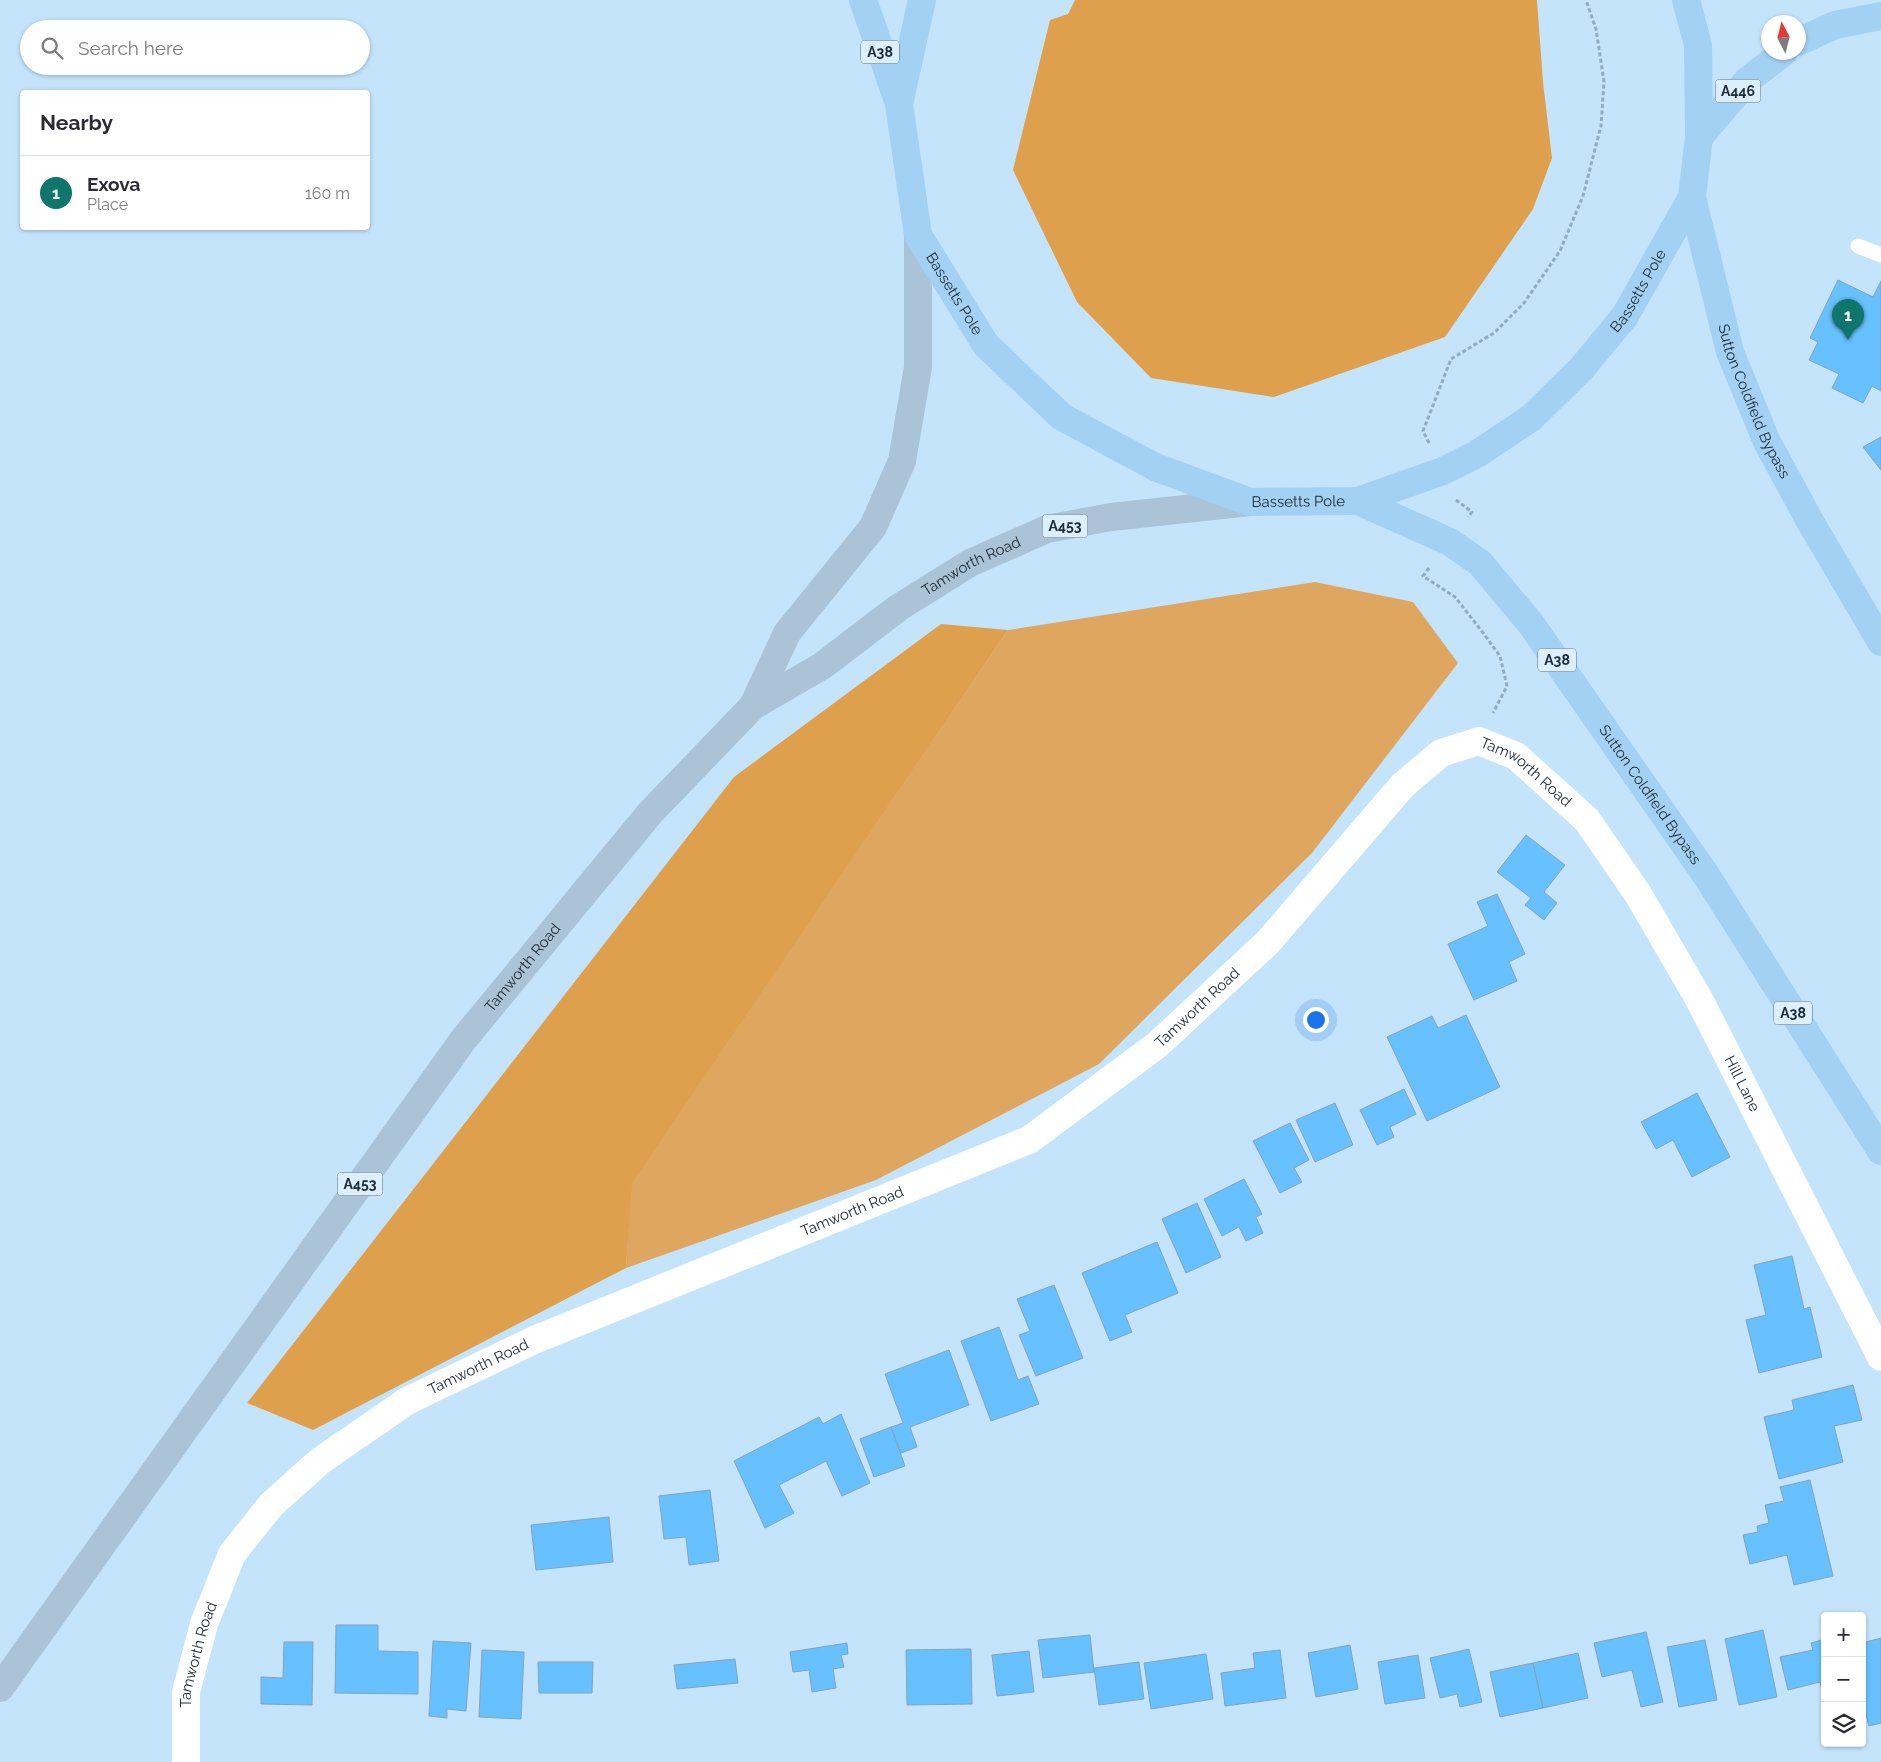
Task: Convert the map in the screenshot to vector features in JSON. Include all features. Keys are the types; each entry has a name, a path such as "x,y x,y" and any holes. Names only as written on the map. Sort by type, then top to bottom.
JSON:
{"highway":[{"name":"A38","path":"864,0 899,104"},
{"name":"Bassetts Pole","path":"922,0 899,104 918,234 986,345 1062,417 1155,467 1250,502 1358,501 1443,471 1477,454 1530,418 1581,369 1625,316 1692,197 1699,137 1698,45 1686,0"},
{"path":"1806,38 1835,25 1881,16"},
{"name":"A446","path":"1699,137 1748,80 1774,60"},
{"name":"Sutton Coldfield Bypass","path":"1692,197 1730,352 1764,433 1811,524 1881,642"},
{"name":"Sutton Coldfield Bypass","path":"1358,501 1450,542 1480,564 1531,624 1706,875 1881,1151"}],"main road":[{"name":"Tamworth Road","path":"753,706 787,633 873,527 902,461 918,367 918,234"},
{"name":"Tamworth Road","path":"0,1688 463,1040 650,813 753,706 822,666 898,608 970,563 1046,530 1111,517 1250,502"}],"street":[{"name":"Tamworth Road","path":"186,1762 186,1692 204,1624 232,1554 270,1505 320,1461 407,1401 534,1340 1029,1140 1157,1046 1268,942 1403,785 1441,753 1479,741 1516,756 1588,820"},
{"name":"Hill Lane","path":"1588,820 1638,894 1700,1001 1881,1357"}],"lane":[{"path":"1858,246 1881,255"}],"path":[{"path":"1479,741 1507,686 1500,656 1484,634 1455,597 1423,576 1472,512 1453,498 1443,471 1423,431 1451,359 1494,333 1524,303 1560,251 1583,196 1601,126 1604,82 1596,29 1586,0"}],"shaded area":[{"path":"1075,0 1537,0 1543,82 1552,158 1533,209 1445,337 1274,397 1151,378 1077,302 1013,170 1050,20 1068,14"},
{"path":"1315,582 1413,602 1458,663 1312,853 1099,1064 876,1180 626,1268 631,1183 1008,630"},
{"path":"941,624 1008,630 632,1183 626,1268 313,1430 247,1403 734,777"}],"building":[{"path":"1838,280 1873,297 1881,281 1881,391 1872,386 1863,403 1832,388 1839,374 1809,360 1818,342 1810,338"},
{"path":"1881,437 1881,470 1863,447"},
{"path":"1526,835 1565,865 1544,892 1557,903 1544,920 1525,905 1531,898 1497,872"},
{"path":"1497,894 1525,954 1509,962 1517,981 1474,1000 1448,944 1488,926 1477,902"},
{"path":"1466,1015 1500,1087 1427,1121 1387,1037 1432,1016 1438,1028"},
{"path":"1404,1089 1416,1114 1390,1127 1394,1137 1377,1145 1360,1110"},
{"path":"1697,1093 1730,1157 1692,1177 1673,1140 1656,1149 1641,1122"},
{"path":"1335,1103 1353,1145 1315,1162 1296,1120"},
{"path":"1290,1123 1309,1160 1294,1168 1302,1182 1280,1193 1253,1141"},
{"path":"1244,1179 1262,1214 1256,1217 1263,1233 1246,1241 1239,1227 1222,1236 1204,1199"},
{"path":"1197,1203 1221,1257 1186,1273 1162,1219"},
{"path":"1157,1242 1178,1293 1125,1315 1132,1332 1110,1341 1082,1273"},
{"path":"1792,1256 1804,1309 1810,1307 1822,1357 1759,1373 1746,1320 1766,1315 1754,1265"},
{"path":"1054,1285 1083,1358 1036,1376 1019,1335 1030,1331 1017,1299"},
{"path":"999,1327 1018,1380 1028,1376 1039,1404 991,1421 961,1341"},
{"path":"949,1350 969,1405 910,1427 917,1447 901,1453 891,1427 903,1423 885,1374"},
{"path":"1853,1385 1862,1420 1834,1426 1843,1462 1779,1479 1764,1417 1794,1410 1792,1400"},
{"path":"841,1414 870,1483 842,1496 826,1461 779,1485 794,1513 765,1528 734,1461 819,1417 823,1424"},
{"path":"891,1427 905,1466 874,1477 860,1439"},
{"path":"1810,1480 1833,1576 1794,1585 1787,1555 1750,1564 1743,1535 1758,1532 1757,1526 1769,1523 1765,1505 1784,1501 1780,1487"},
{"path":"710,1490 719,1561 689,1565 686,1537 664,1539 659,1496"},
{"path":"609,1517 613,1562 536,1570 531,1525"},
{"path":"336,1625 378,1625 378,1651 418,1652 418,1694 335,1693"},
{"path":"1763,1630 1777,1697 1739,1705 1725,1639"},
{"path":"1646,1632 1663,1702 1641,1707 1632,1670 1602,1677 1594,1643"},
{"path":"1090,1635 1094,1672 1043,1678 1038,1640"},
{"path":"1881,1638 1881,1723 1869,1726 1866,1715 1866,1642"},
{"path":"1705,1640 1717,1700 1679,1707 1667,1647"},
{"path":"1821,1640 1821,1686 1820,1682 1788,1690 1780,1657 1813,1650 1811,1643"},
{"path":"433,1641 471,1643 466,1711 447,1709 447,1718 429,1716"},
{"path":"284,1642 313,1642 312,1705 261,1704 261,1677 283,1678"},
{"path":"847,1643 848,1654 841,1655 844,1667 833,1669 836,1688 812,1692 809,1670 793,1672 790,1652"},
{"path":"1350,1645 1358,1689 1316,1697 1308,1653"},
{"path":"971,1649 972,1704 907,1705 906,1650"},
{"path":"1469,1649 1482,1702 1460,1707 1457,1694 1440,1698 1430,1658"},
{"path":"482,1650 524,1652 521,1719 479,1717"},
{"path":"1280,1650 1286,1698 1225,1706 1221,1673 1255,1668 1253,1653"},
{"path":"1029,1651 1034,1692 997,1696 992,1655"},
{"path":"1578,1653 1588,1698 1543,1708 1533,1663"},
{"path":"1206,1654 1213,1699 1151,1709 1144,1663"},
{"path":"1418,1655 1425,1698 1385,1704 1378,1662"},
{"path":"735,1659 738,1683 677,1689 674,1665"},
{"path":"538,1662 593,1662 592,1693 539,1693"},
{"path":"1139,1662 1144,1699 1099,1705 1094,1668"},
{"path":"1533,1663 1543,1708 1500,1717 1490,1672"}],"place":[{"name":"Exova","path":"1848,340"}]}
